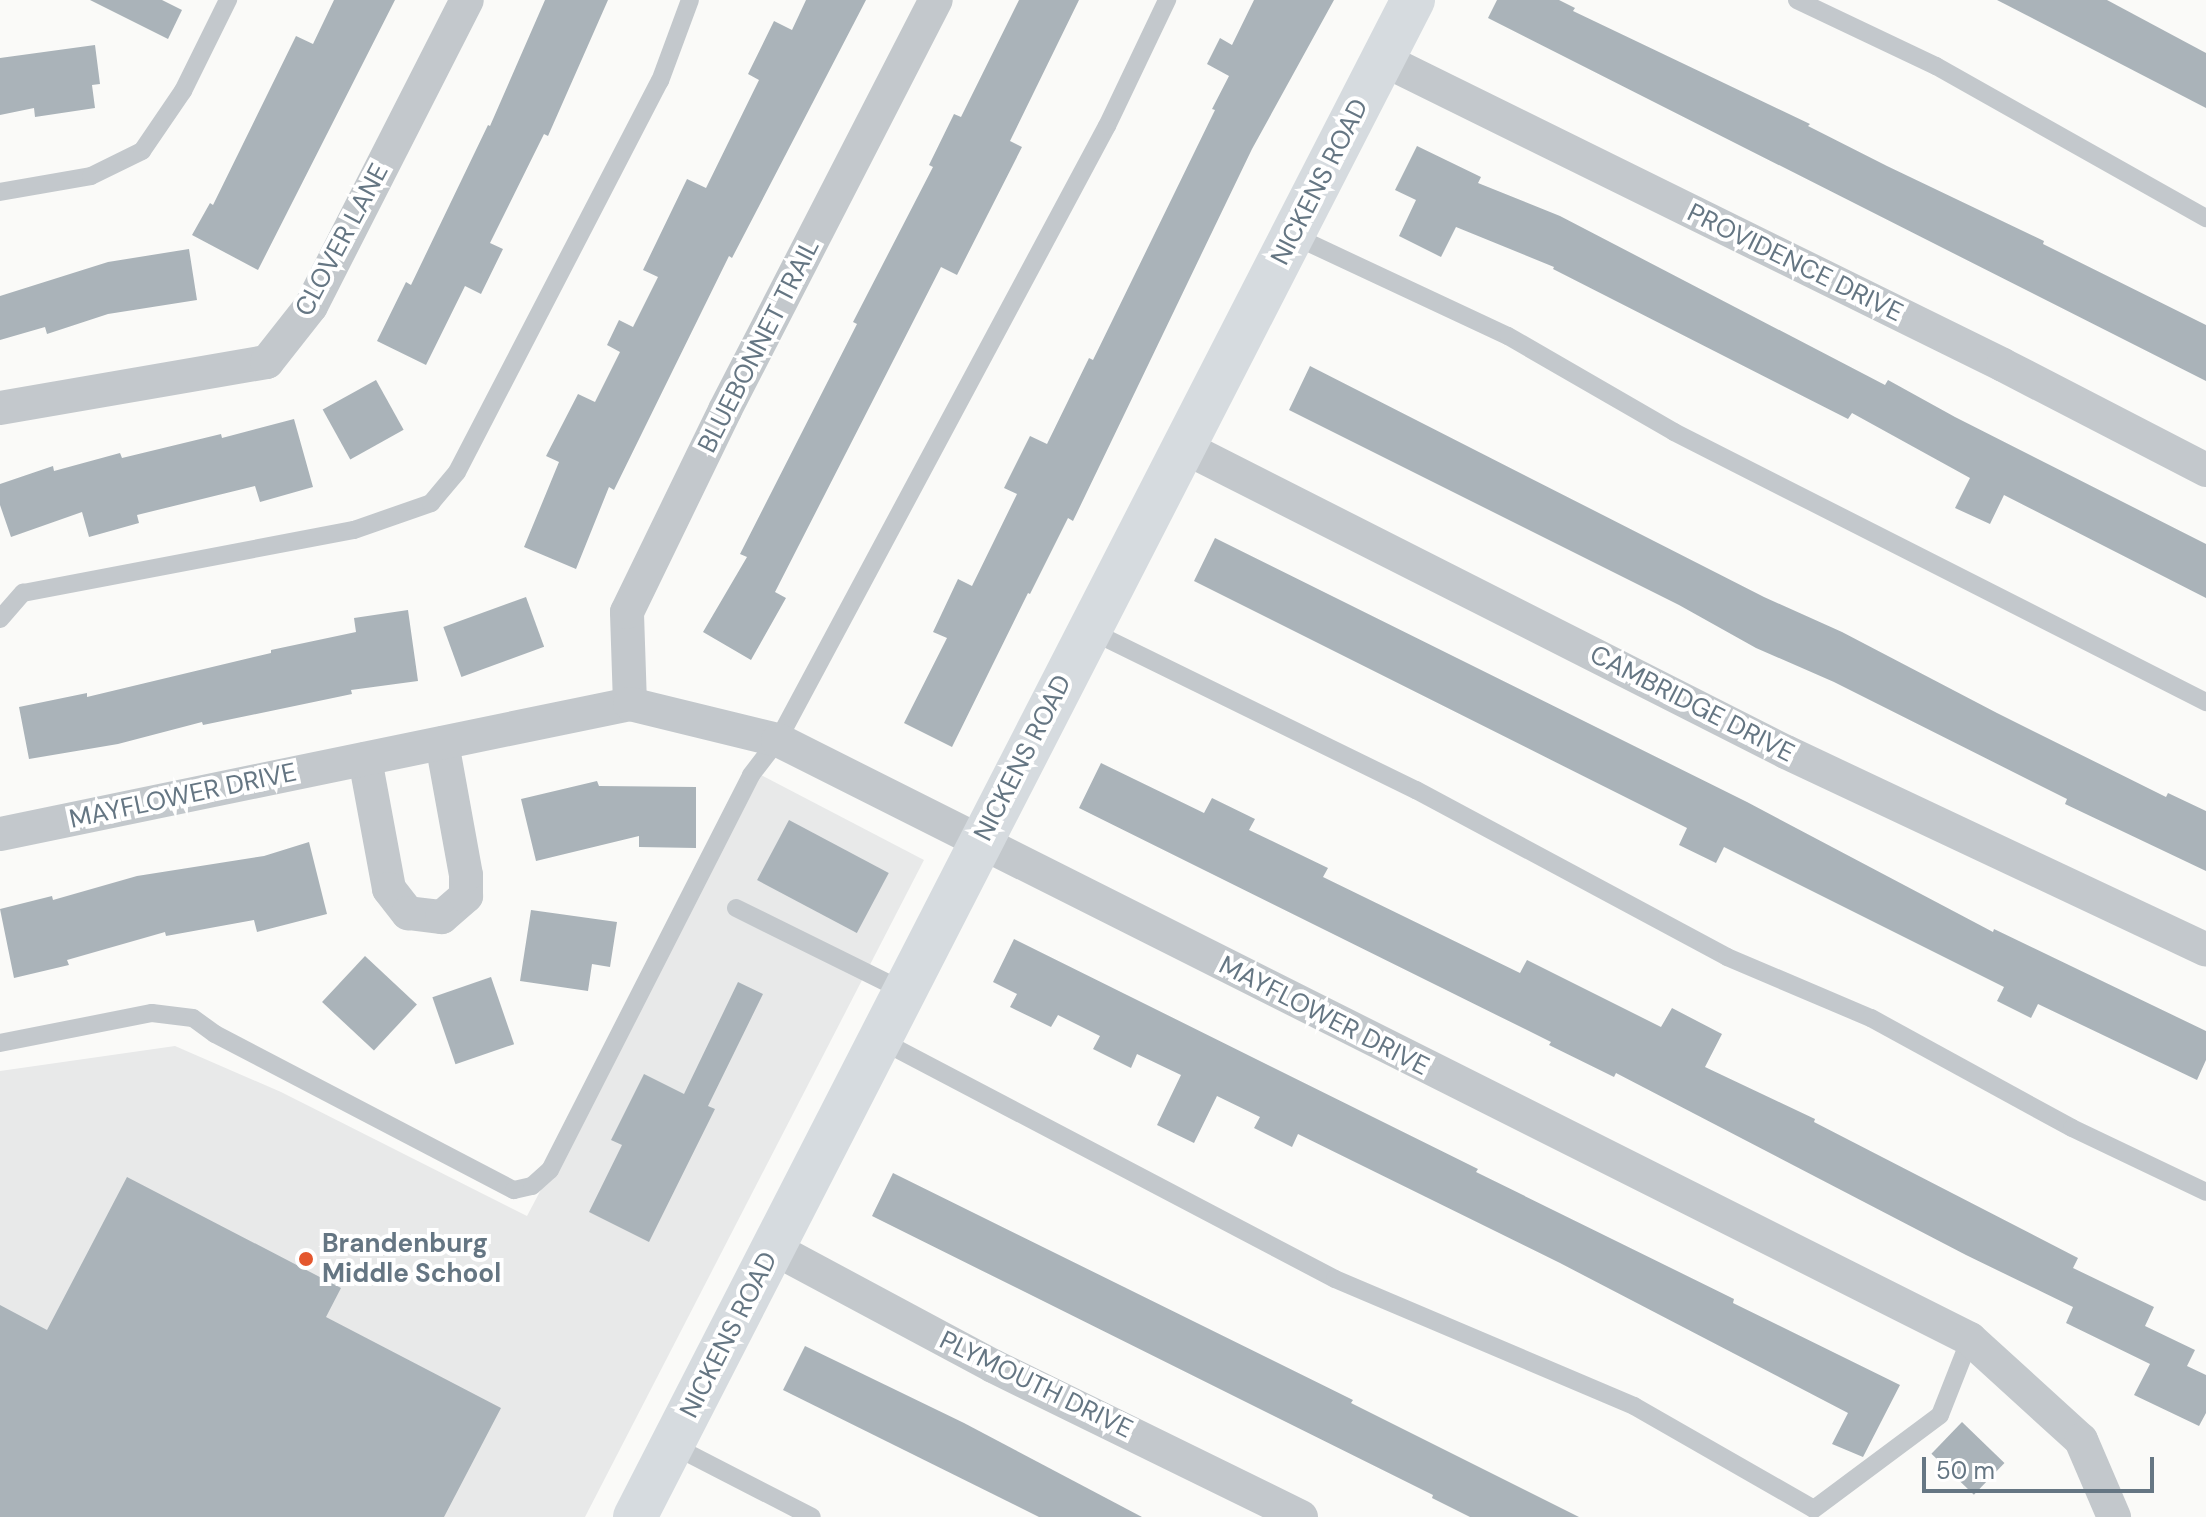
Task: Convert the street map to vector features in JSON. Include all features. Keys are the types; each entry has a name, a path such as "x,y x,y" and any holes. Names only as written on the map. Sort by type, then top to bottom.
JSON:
{"street":[{"name":"CLOVER LANE","path":"0,408 267,362 311,306 467,0"},
{"name":"BLUEBONNET TRAIL","path":"630,704 627,612 725,410 936,0"},
{"name":"NICKENS ROAD","path":"635,1517 1413,0"},
{"name":"PROVIDENCE DRIVE","path":"1382,59 2003,365 2206,470"},
{"name":"CAMBRIDGE DRIVE","path":"1184,447 1786,752 2206,950"},
{"name":"MAYFLOWER DRIVE","path":"0,834 630,704 778,740 1970,1339 2081,1440 2114,1517"},
{"path":"365,759 389,889 408,913 442,917 466,896 466,875 442,743"},
{"name":"PLYMOUTH DRIVE","path":"773,1248 993,1366 1301,1517"}],"lane":[{"path":"0,192 91,176 142,151 183,91 228,0"},
{"path":"0,619 23,593 354,530 431,503 457,472 653,94 690,0"},
{"path":"0,1043 152,1013 193,1018 215,1034 514,1190 532,1186 550,1170 751,775 778,740 1107,126 1167,0"},
{"path":"1797,0 1936,66 2206,218"},
{"path":"1292,235 1508,336 1674,432 2206,702"},
{"path":"1089,630 1416,790 1727,957 1871,1018 2072,1128 2206,1192"},
{"path":"736,908 904,991"},
{"path":"879,1040 1335,1279 1634,1406 1814,1509 1824,1498 1940,1415 1970,1339"},
{"path":"672,1445 812,1517"}],"shaded area":[{"name":"Brandenburg Middle School","path":"761,775 924,860 585,1517 0,1517 0,1071 175,1046 281,1092 527,1216"}],"building":[{"path":"90,0 162,0 182,10 168,39"},
{"path":"334,0 395,0 258,270 192,235 210,203 213,205 296,36 313,44"},
{"path":"545,0 608,0 548,136 544,134 490,243 503,249 481,294 465,286 426,365 377,341 406,282 411,285 490,126"},
{"path":"806,0 866,0 732,258 729,256 614,490 609,487 576,569 524,547 559,462 546,456 578,394 595,402 620,352 607,345 619,320 633,327 658,277 643,270 687,179 706,188 759,80 748,74 774,21 792,30"},
{"path":"1019,0 1079,0 1010,141 1022,147 957,275 941,267 775,592 786,598 751,660 703,632 747,557 740,554 857,324 853,322 933,167 929,165 954,114 961,117"},
{"path":"1254,0 1334,0 1252,149 1073,521 1068,518 952,747 904,723 947,638 933,632 958,579 972,586 1017,494 1004,488 1030,436 1047,444 1089,358 1093,360 1229,76 1207,64 1220,38 1232,45"},
{"path":"1497,0 1559,0 1575,8 1573,11 1810,124 1808,126 2044,241 2043,244 2206,325 2206,381 1488,18"},
{"path":"1997,0 2107,0 2206,53 2206,108"},
{"path":"95,45 100,84 92,85 95,108 35,117 34,108 0,115 0,58"},
{"path":"1417,146 1481,177 1478,183 1560,216 1885,385 1888,380 2206,544 2206,598 2004,495 1990,524 1955,508 1970,478 1852,413 1848,419 1554,267 1456,227 1441,257 1399,236 1416,200 1395,190"},
{"path":"189,249 197,300 108,314 47,334 45,327 0,340 0,296 108,262"},
{"path":"1310,366 2166,797 2168,793 2206,811 2206,871 2065,804 2067,799 1834,682 1756,648 1679,605 1289,410"},
{"path":"376,380 404,430 350,459 323,410"},
{"path":"294,419 313,487 260,502 255,486 137,515 139,523 89,537 82,512 11,537 0,505 0,484 53,466 54,471 120,453 122,458 221,434 222,438"},
{"path":"1215,538 1747,802 1993,932 1994,929 2206,1031 2206,1060 2197,1080 2038,1004 2031,1018 1997,1001 2004,987 1724,847 1716,863 1679,845 1687,828 1194,581"},
{"path":"526,597 544,647 461,677 443,627"},
{"path":"408,610 418,681 351,690 352,694 203,725 202,722 118,744 29,759 19,707 87,693 87,697 271,653 271,650 356,632 354,618"},
{"path":"1101,763 1204,813 1212,798 1255,819 1249,830 1328,868 1323,877 1520,973 1527,960 1661,1027 1672,1008 1722,1034 1705,1067 1815,1119 1814,1122 2078,1258 2073,1268 2154,1307 2145,1326 2195,1350 2187,1366 2206,1375 2206,1413 2199,1426 2134,1395 2150,1364 2066,1323 2073,1307 1966,1255 1616,1073 1614,1077 1549,1045 1551,1042 1079,808"},
{"path":"597,781 599,786 696,787 696,848 639,847 639,836 536,861 521,799"},
{"path":"789,820 889,873 857,933 757,880"},
{"path":"309,842 327,914 257,932 254,920 166,936 165,932 67,960 69,965 14,978 0,909 52,896 53,900 137,876 264,856"},
{"path":"531,910 617,922 610,967 592,964 588,991 520,981"},
{"path":"1014,939 1478,1169 1476,1172 1900,1385 1863,1457 1832,1444 1848,1413 1560,1263 1298,1134 1292,1147 1254,1128 1260,1117 1217,1096 1194,1143 1157,1125 1181,1075 1137,1054 1131,1068 1093,1049 1100,1036 1058,1015 1051,1027 1010,1007 1017,994 993,982"},
{"path":"365,956 417,1004 374,1050 322,1002"},
{"path":"491,977 514,1044 455,1064 432,997"},
{"path":"738,982 763,994 708,1106 715,1109 649,1242 589,1212 622,1145 611,1140 644,1074 684,1094"},
{"path":"893,1173 1353,1400 1351,1403 1579,1517 1470,1517 1432,1498 1433,1495 872,1216"},
{"path":"127,1177 341,1288 326,1317 501,1408 444,1517 0,1517 0,1305 47,1330"},
{"path":"805,1346 964,1423 1142,1517 1039,1517 783,1390"},
{"path":"1962,1422 2004,1463 1974,1495 1931,1454"}],"place":[{"name":"Brandenburg Middle School","path":"306,1259"}]}
